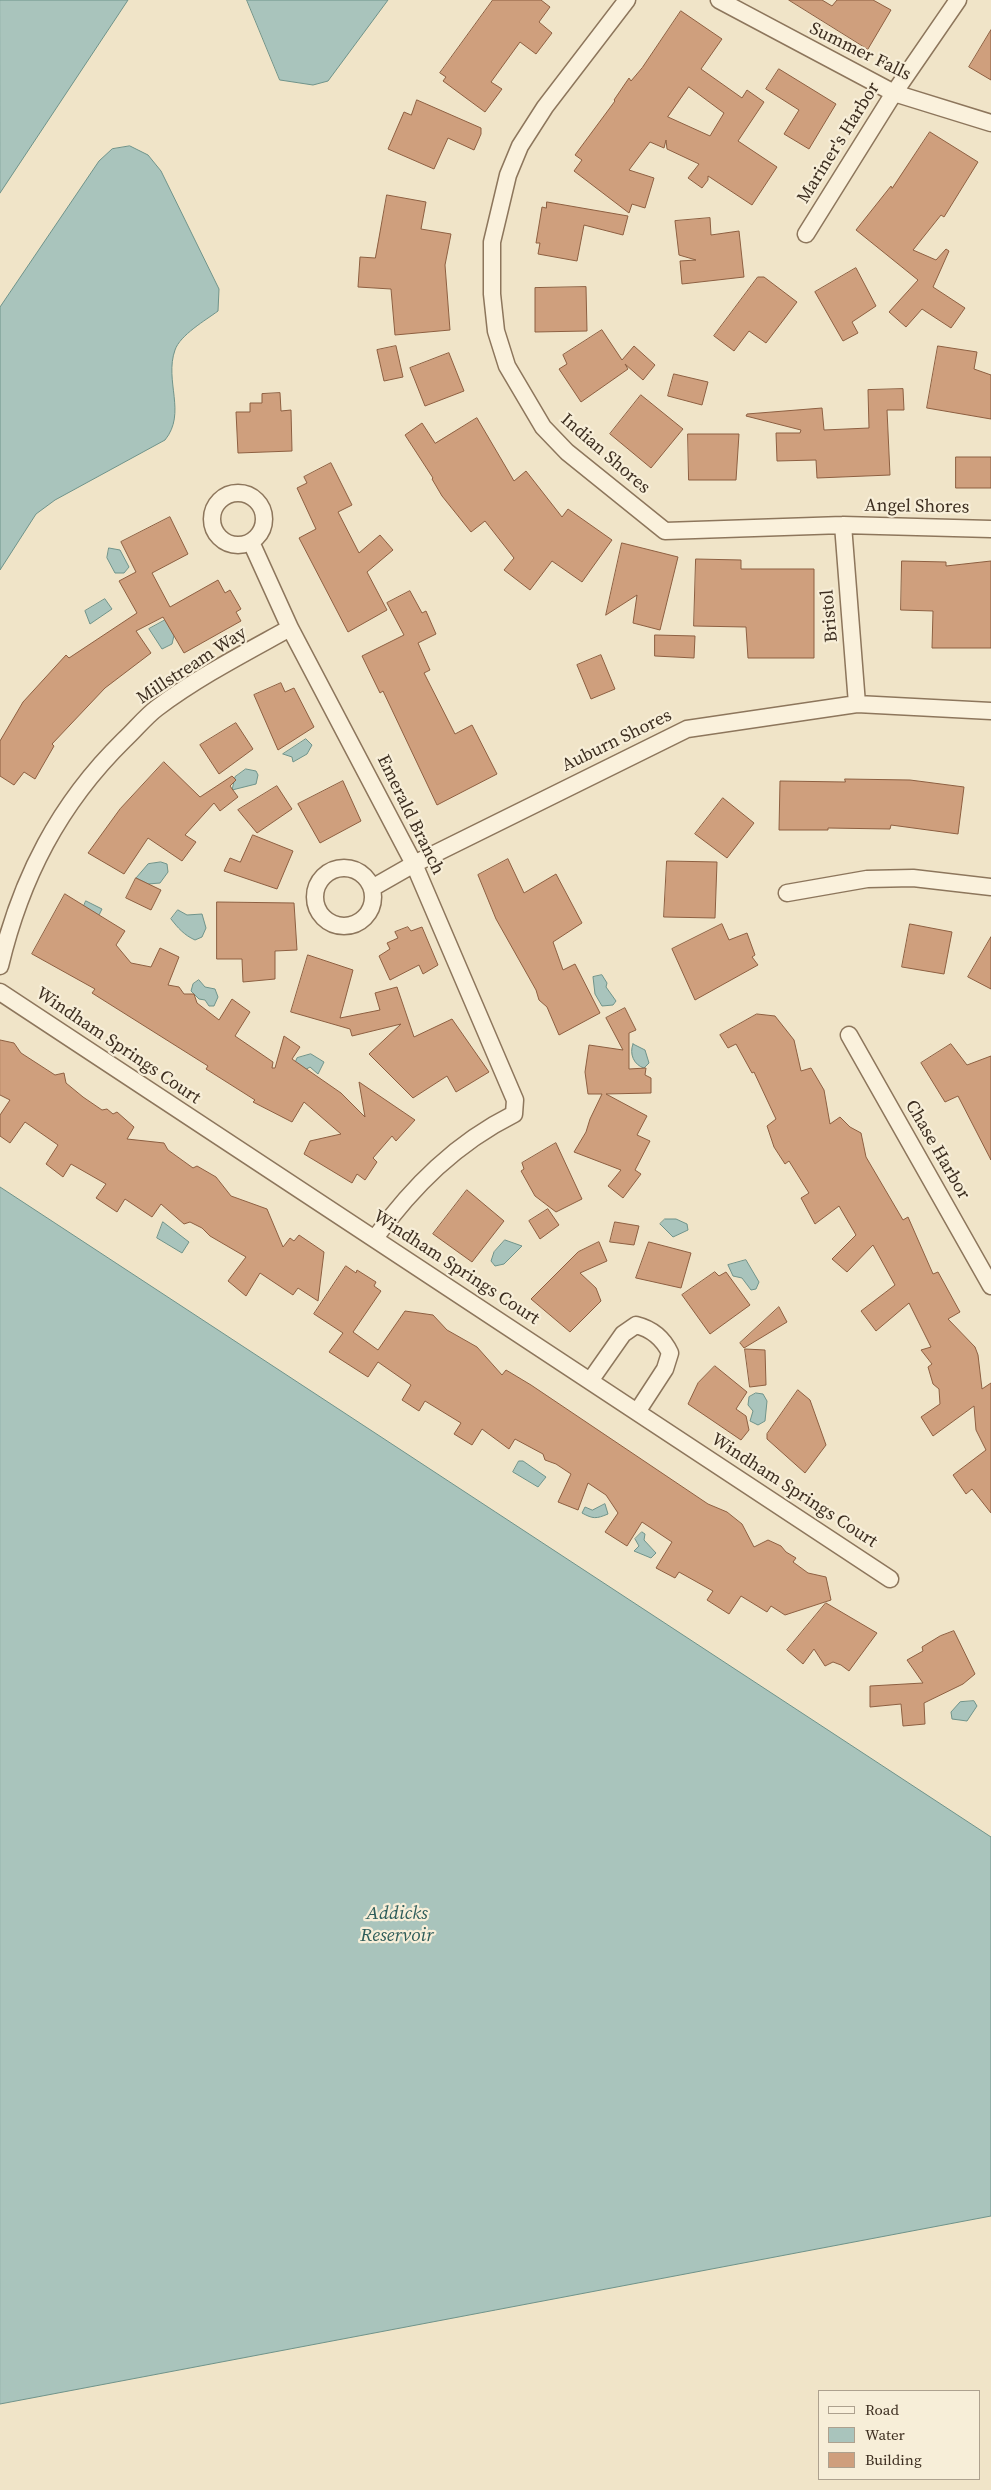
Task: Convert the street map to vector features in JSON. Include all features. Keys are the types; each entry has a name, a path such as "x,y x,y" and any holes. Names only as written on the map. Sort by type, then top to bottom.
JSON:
{"street":[{"name":"Indian Shores","path":"627,0 545,108 520,146 508,175 492,242 492,294 496,331 507,366 543,427 567,452 665,531 842,525"},
{"name":"Summer Falls","path":"719,0 894,93 991,123"},
{"name":"Mariner's Harbor","path":"806,234 894,93 958,0"},
{"name":"Angel Shores","path":"842,525 991,529"},
{"name":"Bristol","path":"842,525 857,704"},
{"name":"Emerald Branch","path":"251,542 290,628 414,864 515,1100 514,1114 485,1128 440,1163 399,1205 374,1238"},
{"name":"Millstream Way","path":"0,966 2,950 24,886 57,823 88,778 156,709 222,666 290,628"},
{"name":"Auburn Shores","path":"372,888 414,864 687,729 857,704 991,711"},
{"path":"787,893 867,879 885,878 913,878 991,887"},
{"name":"Windham Springs Court","path":"0,992 890,1579"},
{"name":"Chase Harbor","path":"849,1035 991,1286"},
{"path":"590,1381 623,1334 636,1325 646,1327 664,1340 670,1354 665,1369 637,1412"}],"water":[{"path":"0,0 128,0 0,193"},
{"path":"247,0 388,0 328,81 313,85 280,80"},
{"path":"130,146 148,155 161,171 219,289 218,311 188,333 175,350 172,362 174,419 171,430 165,440 55,500 36,514 0,570 0,307 99,161 112,149"},
{"path":"109,548 120,550 129,567 124,573 115,573 107,558"},
{"path":"105,599 112,609 90,624 85,611"},
{"path":"169,618 176,627 172,644 162,649 149,629"},
{"path":"306,739 312,745 307,754 293,762 292,757 283,754"},
{"path":"246,769 256,771 258,775 256,784 232,790 235,777"},
{"path":"161,862 167,864 168,872 160,883 148,884 136,878 148,864"},
{"path":"86,901 102,909 96,921 76,925"},
{"path":"178,910 187,915 202,914 206,928 202,937 195,940 184,934 176,925 171,919"},
{"path":"602,975 607,983 606,987 616,1001 613,1005 602,1006 595,994 593,977"},
{"path":"199,980 205,987 215,989 218,997 214,1006 209,1006 205,1000 199,999 191,991 193,984"},
{"path":"633,1044 645,1050 649,1063 644,1068 640,1067 633,1059"},
{"path":"311,1054 324,1062 318,1074 310,1067 303,1071 294,1065 297,1058"},
{"name":"Addicks Reservoir","path":"0,1187 991,1837 991,2216 0,2404"},
{"path":"665,1219 676,1219 687,1224 688,1230 673,1237 660,1224"},
{"path":"163,1222 189,1242 182,1253 157,1238"},
{"path":"505,1240 522,1246 504,1264 495,1266 491,1261 494,1252"},
{"path":"746,1260 759,1282 756,1289 751,1290 742,1278 733,1276 728,1265"},
{"path":"756,1393 763,1394 767,1401 765,1421 758,1425 750,1421 753,1411 748,1405 749,1397"},
{"path":"519,1461 523,1461 546,1477 538,1487 513,1472"},
{"path":"605,1504 608,1514 604,1516 595,1518 582,1513 585,1507 592,1510"},
{"path":"642,1532 645,1534 644,1540 656,1553 651,1558 634,1551 639,1546 635,1539"},
{"path":"974,1701 977,1706 967,1721 952,1719 951,1712 960,1702"}],"building":[{"path":"493,0 541,0 550,7 539,22 552,33 536,54 520,42 491,82 502,89 485,112 443,81 446,77 440,73"},
{"path":"789,0 822,0 832,6 837,0 873,0 891,10 868,49"},
{"path":"681,11 722,39 701,69 742,98 747,90 764,102 738,141 777,167 752,205 708,176 708,180 702,188 688,178 699,164 667,149 666,140 664,148 650,142 629,170 654,178 645,208 632,204 629,213 574,171 582,160 575,155 615,101 629,78 631,81","holes":["689,87 724,113 710,136 668,117"]},
{"path":"991,30 991,80 969,67"},
{"path":"779,69 836,104 809,149 784,134 799,110 766,89"},
{"path":"417,100 481,128 481,134 474,150 448,138 434,169 388,149 404,112 411,115"},
{"path":"930,132 978,162 944,217 941,215 913,250 936,260 946,249 949,251 933,287 965,308 951,328 922,309 906,327 889,312 918,280 856,230 891,186 892,188"},
{"path":"387,195 426,202 421,229 451,234 445,265 450,330 395,335 391,289 358,287 360,257 375,258"},
{"path":"547,202 628,216 623,235 584,225 577,261 538,254 540,243 536,243 542,207 546,208"},
{"path":"710,218 711,235 739,231 744,277 682,284 680,261 696,260 679,255 675,221"},
{"path":"856,268 876,306 852,322 858,333 843,341 815,292"},
{"path":"758,277 764,277 797,302 766,343 749,331 734,351 714,336"},
{"path":"586,287 587,331 535,332 535,288"},
{"path":"602,330 622,360 634,346 655,365 643,380 625,364 628,369 581,402 559,369 567,364 563,355"},
{"path":"396,346 403,377 384,381 377,350"},
{"path":"938,346 977,352 974,369 991,375 991,419 927,408"},
{"path":"449,353 464,391 425,406 410,368"},
{"path":"674,374 708,382 702,405 668,396"},
{"path":"903,389 904,410 887,410 890,475 817,478 816,460 777,461 776,433 800,433 801,430 746,416 747,414 822,408 824,430 869,428 868,390"},
{"path":"280,393 281,411 291,410 292,451 238,453 236,412 250,412 250,403 262,403 262,394"},
{"path":"641,395 683,429 651,468 610,434"},
{"path":"477,418 514,481 526,471 562,517 568,509 612,540 582,582 552,561 530,590 504,570 514,558 485,521 471,532 442,496 433,478 405,435 422,423 435,443"},
{"path":"688,434 739,434 736,480 689,480"},
{"path":"956,457 991,457 991,488 956,488"},
{"path":"331,463 352,505 338,512 359,553 380,535 393,550 367,572 387,610 348,632 299,538 316,529 297,488 307,483 304,477"},
{"path":"170,517 188,554 152,573 170,607 218,580 225,593 230,590 241,609 236,612 241,621 184,653 163,617 136,631 151,653 105,688 52,744 54,746 35,779 24,772 14,785 0,776 0,741 23,702 66,655 69,658 137,613 119,581 136,572 121,542"},
{"path":"622,543 678,557 660,630 633,623 637,595 606,615"},
{"path":"696,559 741,560 741,569 814,569 814,658 748,658 746,627 694,626"},
{"path":"902,561 946,562 946,566 991,561 991,648 932,648 933,611 901,610"},
{"path":"410,591 422,613 426,611 436,634 418,643 430,670 424,673 455,734 472,725 497,774 437,805 383,691 380,693 362,656 404,635 387,603"},
{"path":"655,635 695,636 694,658 655,656"},
{"path":"601,655 615,689 591,699 577,665"},
{"path":"281,683 285,692 294,688 314,727 278,750 254,695"},
{"path":"236,723 253,749 219,774 200,745"},
{"path":"164,762 200,797 232,776 236,780 230,786 238,797 220,811 214,803 185,835 196,842 182,861 148,838 124,874 88,853 120,809"},
{"path":"845,779 910,780 964,787 958,834 891,825 890,829 828,828 828,830 779,830 780,781 845,782"},
{"path":"343,781 361,821 320,843 298,804"},
{"path":"277,786 292,809 257,833 238,810"},
{"path":"723,798 754,823 727,858 695,834"},
{"path":"253,835 293,851 277,889 224,871 230,858 240,862"},
{"path":"508,859 524,893 556,874 582,923 553,942 563,970 575,964 600,1013 559,1035 547,1007 539,1000 536,990 496,919 478,875"},
{"path":"667,861 717,862 715,918 664,917"},
{"path":"136,878 161,890 151,910 126,898"},
{"path":"65,894 125,931 116,945 131,963 151,967 160,948 179,957 168,985 179,987 184,994 194,994 197,1003 219,1020 232,999 250,1012 235,1036 273,1062 272,1068 275,1068 284,1036 300,1047 292,1059 341,1093 365,1117 359,1082 415,1120 396,1141 392,1136 373,1158 377,1162 365,1180 357,1174 352,1183 304,1154 310,1141 341,1134 304,1102 292,1122 253,1102 255,1100 206,1069 208,1066 92,993 95,989 32,954"},
{"path":"217,902 294,903 297,950 275,951 275,979 243,982 242,959 217,959"},
{"path":"722,924 729,940 747,933 755,955 752,957 758,965 695,1000 672,949"},
{"path":"910,924 952,932 944,974 902,967"},
{"path":"408,927 411,931 422,927 438,965 423,974 419,965 390,980 379,956 390,949 387,943 398,938 395,932"},
{"path":"991,937 991,989 968,977"},
{"path":"308,955 353,970 340,1018 380,1010 375,993 397,987 414,1037 452,1019 489,1072 456,1092 447,1076 413,1098 369,1054 401,1024 352,1036 350,1029 291,1012"},
{"path":"625,1008 636,1030 629,1033 629,1069 646,1068 645,1075 651,1078 651,1093 606,1094 647,1116 637,1135 650,1141 635,1170 641,1174 623,1198 608,1186 621,1170 574,1152 586,1132 602,1094 588,1094 585,1072 589,1045 623,1050 606,1018"},
{"path":"757,1014 775,1016 794,1040 801,1071 811,1068 824,1090 830,1124 840,1117 850,1127 861,1133 866,1157 903,1220 908,1217 933,1274 938,1272 960,1312 948,1319 975,1347 978,1355 982,1389 991,1383 991,1513 972,1489 966,1494 953,1475 986,1450 976,1430 974,1406 933,1436 921,1417 940,1404 939,1389 933,1384 928,1367 932,1364 921,1350 931,1347 909,1303 876,1331 861,1311 895,1285 873,1245 847,1272 832,1259 856,1235 839,1206 815,1224 801,1198 809,1193 789,1161 785,1164 774,1147 767,1126 776,1119 754,1072 752,1073 736,1044 728,1048 720,1035"},
{"path":"0,1040 14,1043 21,1053 55,1075 64,1073 66,1083 102,1110 107,1109 113,1114 117,1112 134,1127 127,1139 164,1143 168,1150 193,1168 197,1166 216,1177 231,1196 267,1209 283,1247 290,1238 294,1241 299,1235 324,1252 318,1301 298,1288 293,1295 260,1273 246,1296 228,1281 246,1257 210,1236 202,1228 190,1222 184,1224 161,1204 152,1217 125,1199 117,1212 96,1198 106,1184 71,1164 63,1177 46,1164 58,1145 25,1122 10,1143 0,1136 0,1115 10,1100 0,1095"},
{"path":"951,1044 967,1065 991,1056 991,1160 958,1096 945,1102 921,1063"},
{"path":"556,1143 582,1199 556,1212 535,1196 521,1171 524,1169 522,1163"},
{"path":"467,1190 504,1221 472,1262 433,1234"},
{"path":"548,1209 559,1225 540,1239 529,1221"},
{"path":"615,1222 639,1226 634,1245 610,1242"},
{"path":"599,1242 607,1261 580,1273 596,1288 601,1301 570,1332 531,1299 578,1252"},
{"path":"649,1242 691,1253 681,1288 636,1278"},
{"path":"346,1266 356,1273 357,1270 376,1282 374,1286 381,1291 353,1332 378,1350 405,1311 433,1315 447,1330 477,1347 502,1375 506,1370 531,1385 708,1504 727,1512 742,1524 754,1547 768,1540 781,1546 786,1552 796,1558 793,1562 808,1573 826,1577 831,1600 785,1615 771,1606 767,1612 741,1596 729,1614 707,1600 713,1591 679,1572 675,1578 656,1568 672,1542 642,1522 627,1546 605,1532 618,1513 606,1495 588,1483 578,1510 558,1502 571,1474 556,1464 545,1460 543,1454 515,1439 509,1449 482,1429 472,1445 454,1434 461,1423 425,1401 419,1411 402,1400 411,1385 378,1362 368,1377 329,1352 343,1333 314,1314"},
{"path":"715,1272 719,1276 726,1272 750,1305 710,1334 682,1295"},
{"path":"779,1307 787,1322 744,1348 740,1343"},
{"path":"745,1349 765,1350 766,1385 750,1387"},
{"path":"715,1366 747,1392 736,1409 746,1416 749,1430 741,1440 688,1404 698,1383"},
{"path":"798,1390 810,1400 826,1445 805,1473 767,1439 767,1434"},
{"path":"826,1603 877,1633 849,1671 833,1662 825,1666 814,1649 803,1664 787,1650"},
{"path":"954,1631 975,1674 963,1684 924,1703 925,1724 903,1726 901,1704 870,1707 870,1686 923,1683 907,1660 923,1651 922,1647 940,1636"}]}
